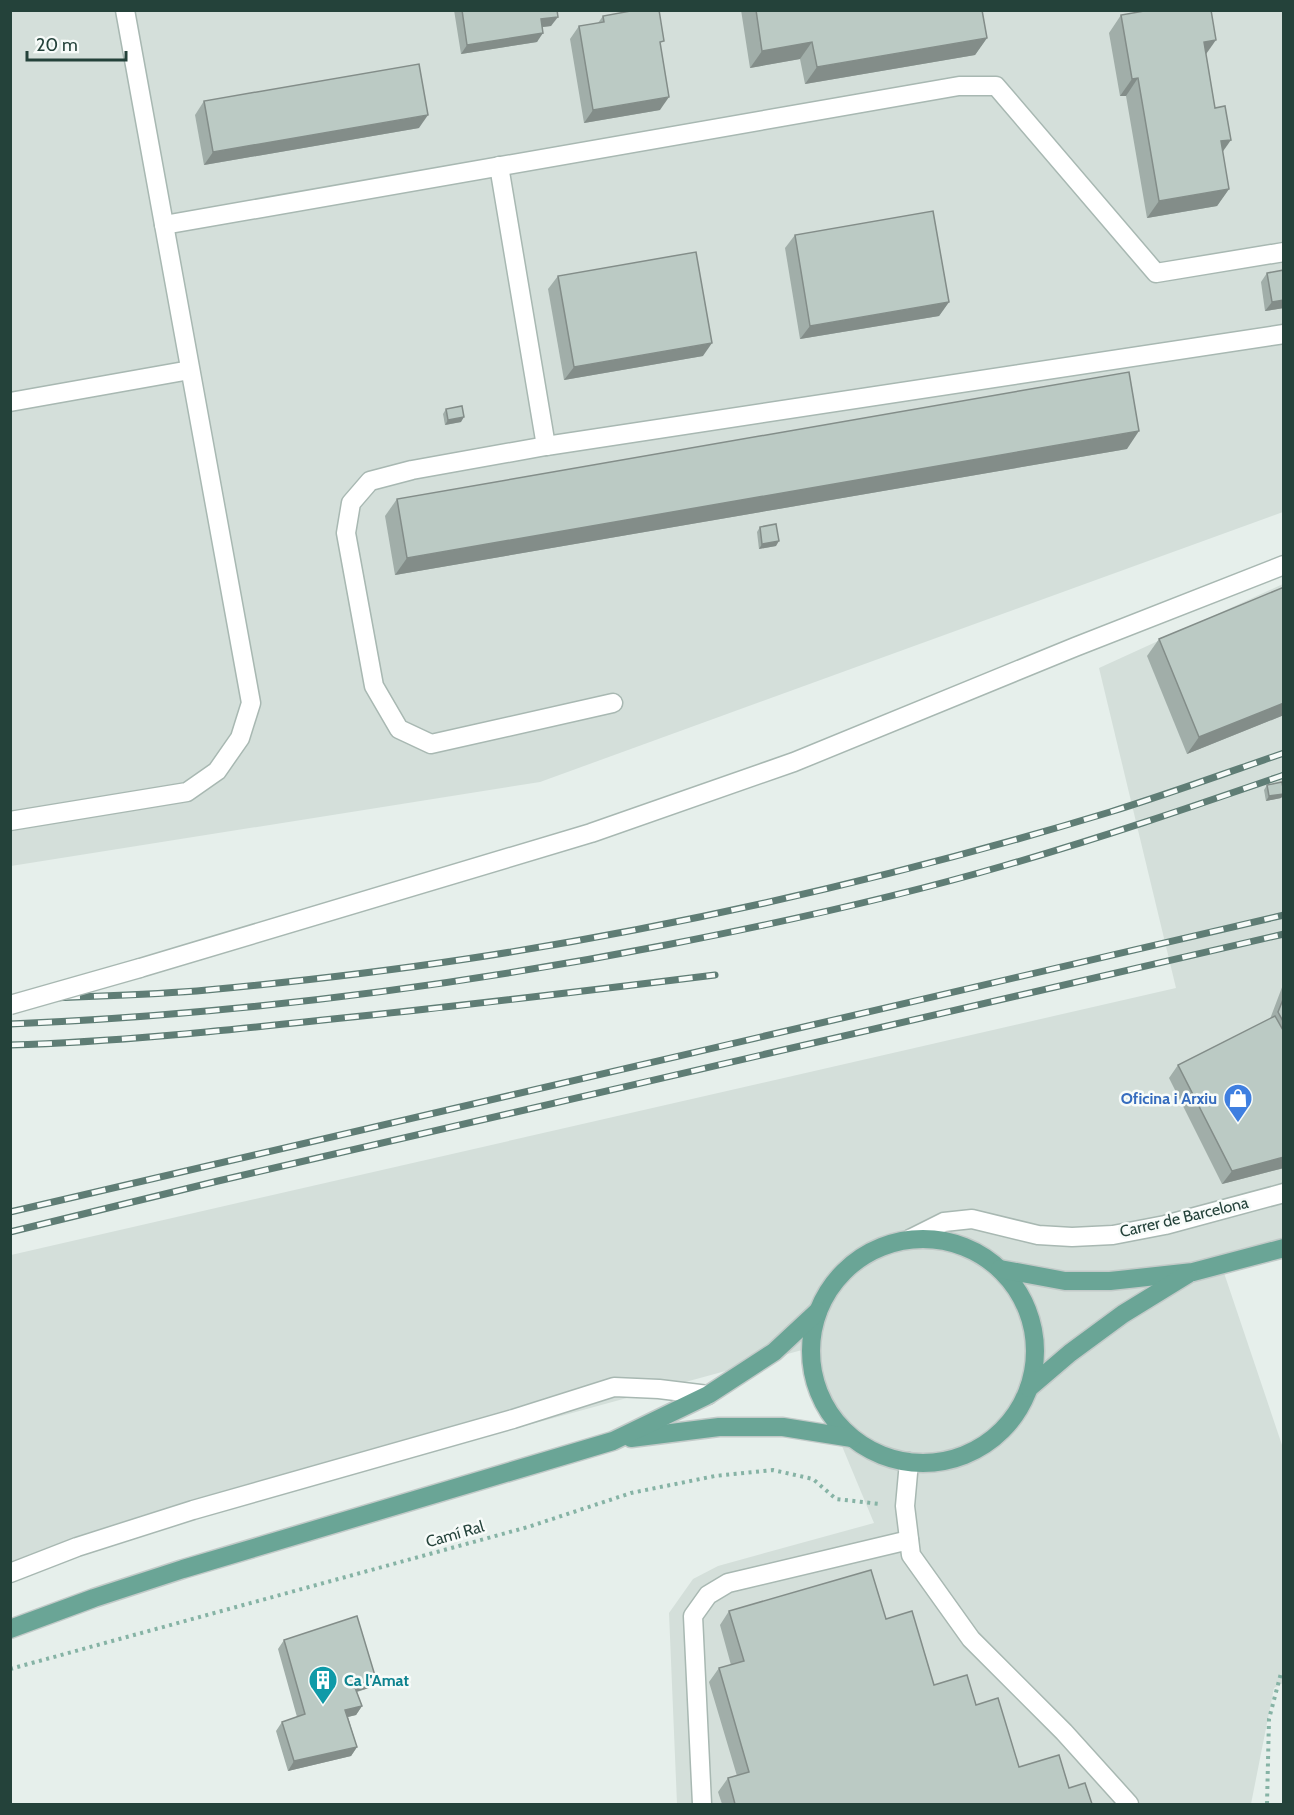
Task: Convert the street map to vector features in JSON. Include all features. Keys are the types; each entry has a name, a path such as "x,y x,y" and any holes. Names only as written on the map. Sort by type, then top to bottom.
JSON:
{"main road":[{"path":"910,1239 932,1239 953,1243 982,1255 1000,1269 1026,1305 1032,1324 1036,1354 1029,1388 1018,1412 1003,1430 975,1451 942,1462 909,1462 888,1457 866,1448 852,1438 831,1413 815,1379 812,1358 812,1341 818,1311 826,1295 842,1274 858,1259 880,1247 910,1239"},
{"path":"1000,1269 1065,1281 1110,1281 1193,1272 1284,1248"},
{"path":"1029,1388 1070,1353 1122,1314 1193,1272"},
{"path":"613,1441 708,1395 774,1352 818,1311"},
{"path":"10,1629 183,1569 613,1441 719,1427 783,1427 852,1438"}],"street":[{"path":"10,821 187,792 217,771 240,738 251,703 125,10"},
{"path":"164,225 959,86 996,87 1156,273 1284,252"},
{"path":"499,166 546,446"},
{"path":"613,703 431,744 399,729 374,686 346,533 351,503 370,481 412,470 546,446 1284,334"},
{"path":"10,402 190,370"},
{"path":"10,1005 140,969 591,833 794,762 1075,647 1284,566"},
{"name":"Carrer de Barcelona","path":"910,1239 944,1222 972,1219 1038,1235 1072,1237 1113,1234 1166,1225 1284,1193"},
{"path":"10,1573 77,1547 193,1510 614,1388 659,1389 708,1395"},
{"path":"909,1462 905,1506 911,1555 971,1639 1064,1732 1129,1804"},
{"path":"702,1804 693,1616 708,1595 728,1583 909,1540"}],"path":[{"name":"Camí Ral","path":"10,1669 528,1527 631,1492 715,1476 772,1470 813,1479 836,1499 905,1506"},
{"path":"1267,1804 1269,1719 1281,1674 1284,1673"}],"shaded area":[{"path":"11,11 1283,11 1283,512 540,782 11,866"},
{"path":"1283,584 1283,1249 1221,1264 1283,1448 1283,1683 1274,1688 1251,1804 677,1804 669,1613 693,1579 718,1566 874,1523 802,1350 145,1530 11,1578 11,1255 1176,988 1099,668"}],"building":[{"path":"462,10 557,10 558,17 541,19 543,33 467,45"},
{"path":"636,10 659,10 664,41 660,42 669,97 593,110 579,26 604,22 603,16"},
{"path":"756,10 982,10 987,38 817,67 812,42 762,51"},
{"path":"1150,10 1211,10 1216,40 1204,42 1215,108 1225,106 1231,140 1221,141 1229,189 1159,201 1138,78 1132,79 1121,15"},
{"path":"419,64 428,115 213,152 204,101"},
{"path":"933,211 949,302 810,326 795,235"},
{"path":"696,252 712,343 574,367 558,276"},
{"path":"1284,270 1284,300 1272,302 1267,273"},
{"path":"1129,372 1139,431 407,558 397,499"},
{"path":"462,406 464,417 448,420 446,409"},
{"path":"776,524 779,541 762,544 760,527"},
{"path":"1284,587 1284,703 1199,737 1159,639"},
{"path":"1282,782 1284,794 1269,796 1267,785"},
{"path":"1284,997 1284,1023 1278,1012"},
{"name":"Oficina i Arxiu","path":"1275,1016 1284,1032 1284,1157 1232,1171 1178,1065"},
{"path":"871,1570 886,1619 912,1611 934,1685 967,1675 976,1705 998,1698 1019,1767 1059,1755 1069,1788 1085,1783 1092,1804 735,1804 728,1778 749,1772 719,1668 744,1661 729,1611"},
{"name":"Ca l'Amat","path":"357,1616 376,1679 354,1685 362,1706 345,1710 357,1747 294,1761 282,1722 305,1714 284,1640"}],"railway":[{"path":"10,1000 183,992 304,980 466,959 629,931 791,897 951,857 1110,812 1284,753"},
{"path":"10,1024 175,1014 340,997 503,974 666,945 836,909 962,878 1109,834 1284,775"},
{"path":"10,1212 1284,915"},
{"path":"10,1232 218,1181 1284,934"},
{"path":"10,1045 128,1039 245,1028 715,975"}],"place":[{"name":"Oficina i Arxiu","path":"1238,1124"},
{"name":"Ca l'Amat","path":"323,1706"}]}
